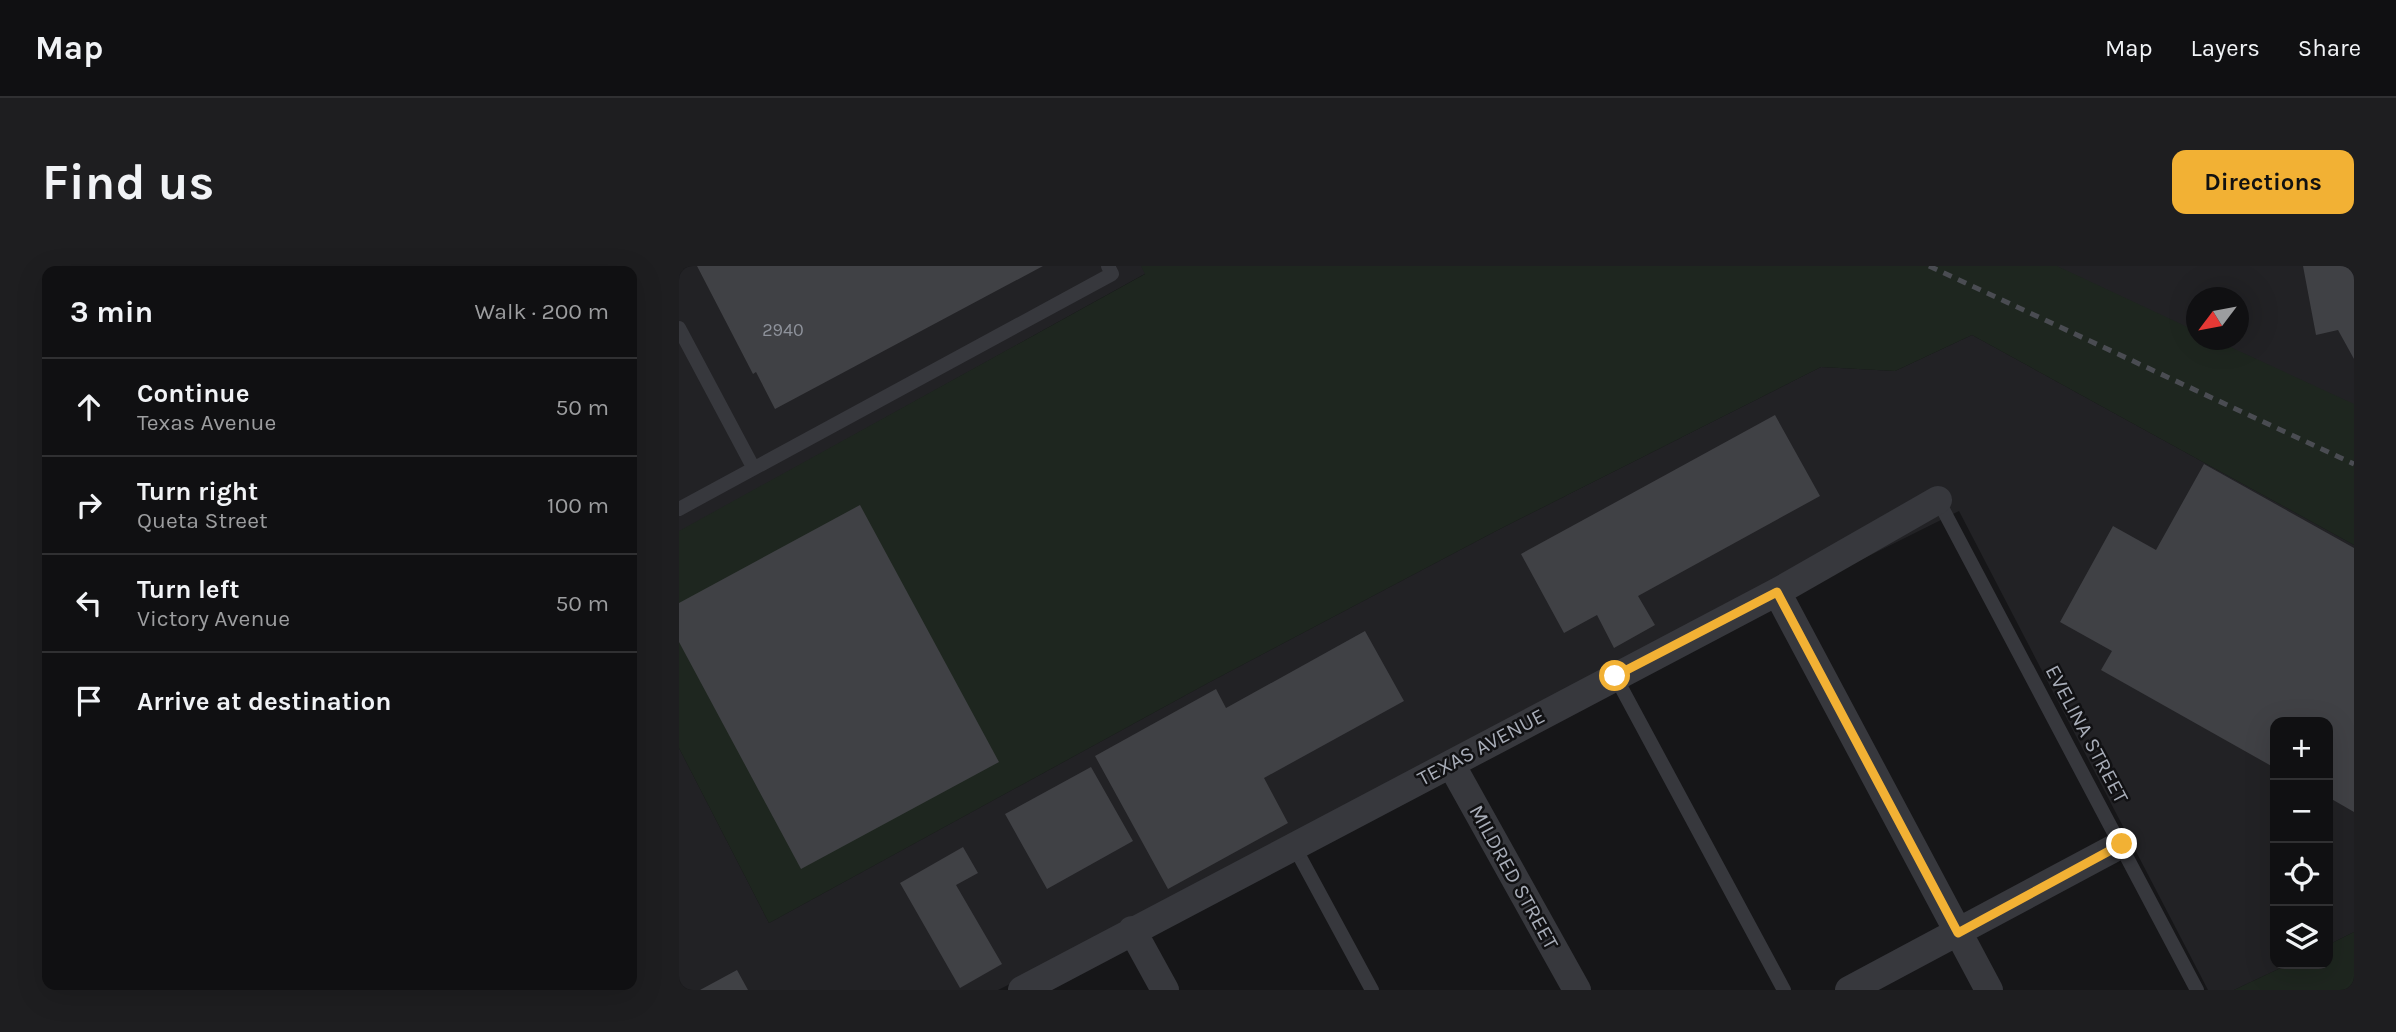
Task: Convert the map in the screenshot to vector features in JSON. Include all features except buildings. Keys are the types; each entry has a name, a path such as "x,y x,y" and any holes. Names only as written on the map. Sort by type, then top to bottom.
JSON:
{"street":[{"name":"TEXAS AVENUE","path":"1022,990 1777,592 1938,500"},
{"path":"1777,592 1989,990"},
{"name":"MILDRED STREET","path":"1451,764 1577,990"},
{"path":"1849,990 2122,844"},
{"path":"1132,930 1165,990"}],"lane":[{"path":"679,509 1112,274 1108,266"},
{"path":"679,328 753,467"},
{"name":"EVELINA STREET","path":"1938,500 2197,990"},
{"path":"1615,676 1784,990"},
{"path":"1294,846 1373,990"}],"shaded area":[{"path":"679,266 1159,266 679,532"},
{"path":"1141,266 2057,266 2186,326 2186,350 2237,350 2354,404 2354,545 1972,335 1895,371 1821,367 1496,531 1208,683 769,923 679,748 679,531 1145,274"},
{"path":"2056,266 2354,266 2354,410 2229,350 2249,350 2249,287 2186,287 2186,329"},
{"path":"1972,335 2354,545 2354,932 2333,942 2333,717 2270,717 2270,969 2278,969 2234,990 2208,990 1959,511 998,990 679,990 679,748 769,923 1208,683 1496,531 1821,367 1895,371"},
{"path":"2354,932 2354,990 2234,990 2278,969 2333,969 2333,942"}],"railway":[{"path":"1929,266 2354,464"}],"route":[{"path":"1615,676 1777,592 1958,933 2122,844"}]}
